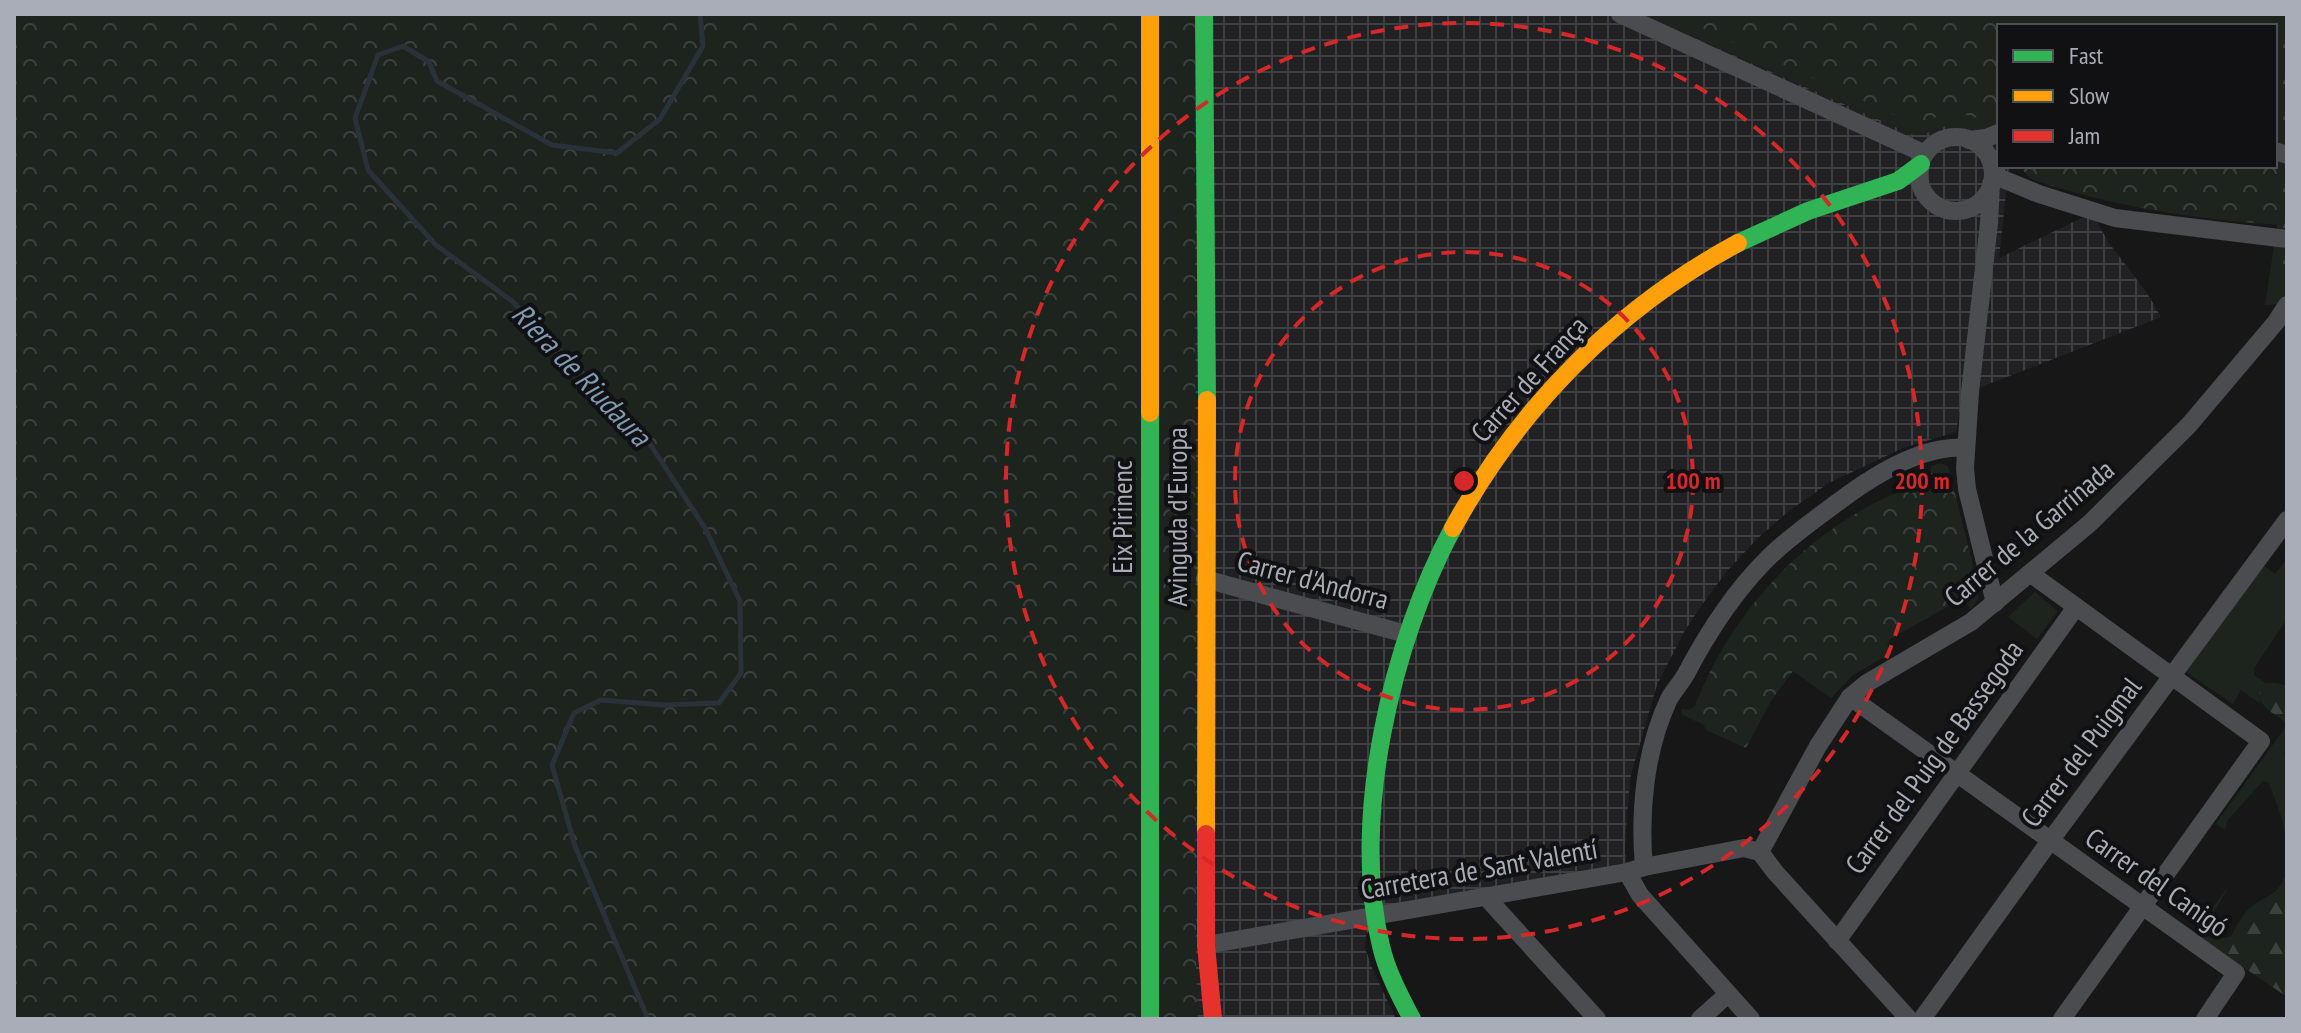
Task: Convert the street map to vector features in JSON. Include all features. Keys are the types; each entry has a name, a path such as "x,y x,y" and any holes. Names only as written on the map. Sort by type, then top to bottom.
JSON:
{"street":[{"name":"Eix Pirinenc","path":"1150,14 1150,1019"},
{"name":"Avinguda d'Europa","path":"1204,14 1207,236 1206,945 1213,1019"},
{"path":"1620,14 1923,159"},
{"path":"1984,258 1982,240 1975,224 1939,207 1927,197 1920,181 1923,159 1932,147 1949,138 1969,140 1997,134"},
{"path":"1969,140 1982,148 1994,174 1965,448 1967,489 1995,603"},
{"name":"Carrer de França","path":"1412,1019 1388,970 1377,932 1372,871 1374,794 1383,724 1406,634 1442,545 1470,494 1535,406 1590,347 1626,316 1726,249 1786,219 1902,179 1923,159"},
{"path":"1953,211 1963,211 1981,201 1994,174"},
{"path":"1994,174 2039,194 2115,218 2287,239"},
{"name":"Carrer de França","path":"1869,190 1904,190 1927,197"},
{"name":"Carrer de la Garrinada","path":"1760,852 1834,718 1850,697 1867,683 1971,622 2089,524 2189,425 2287,305"},
{"path":"1751,1019 1640,895 1635,870 1642,810 1654,745 1667,705 1699,647 1742,586 1786,542 1864,482 1918,456 1949,447 1965,448"},
{"name":"Carrer del Puigmal","path":"1922,1019 2287,520"},
{"path":"2031,574 2261,741 2062,1019"},
{"name":"Carrer d'Andorra","path":"1205,579 1406,634"},
{"name":"Carrer del Puig de Bassegoda","path":"1837,941 2076,607"},
{"name":"Carrer del Canigó","path":"1850,697 2236,973 2205,1019"},
{"name":"Carretera de Sant Valentí","path":"1206,945 1486,897 1744,848 1760,852"},
{"path":"1760,852 1909,1019"},
{"path":"1486,897 1597,1019"},
{"path":"1700,1019 1728,994"}],"shaded area":[{"path":"1195,14 1641,14 1914,135 1954,126 1984,130 1997,137 1997,168 2009,168 1999,258 2092,213 2109,243 2161,317 1963,394 1956,432 1903,448 1829,483 1758,538 1727,571 1701,606 1657,685 1631,775 1625,849 1627,872 1383,913 1366,935 1365,948 1396,1019 1190,1019"}],"green space":[{"path":"14,14 1195,14 1198,1019 14,1019"},
{"path":"1641,14 1727,14 1997,125 1984,131 1946,126 1914,135"},
{"path":"1671,14 2287,14 2287,304 2279,275 2283,225 2188,216 2126,205 2034,180 2022,168 2277,168 2277,24 1997,24 1997,129 1980,119 1960,114 1939,116 1919,126"},
{"path":"2287,158 2287,307 2281,304 2265,305 2285,172 2277,165"},
{"path":"1941,463 1948,466 1979,589 1978,599 1971,609 1964,600 1959,600 1890,639 1887,645 1891,653 1853,675 1831,698 1793,671 1772,699 1746,748 1706,730 1704,725 1681,714 1682,709 1689,710 1695,706 1708,675 1743,617 1787,566 1840,524 1869,506 1931,479 1931,466"},
{"path":"2287,559 2287,619 2254,668 2254,675 2266,683 2259,692 2261,704 2241,690 2233,704 2186,672 2263,565 2275,574"},
{"path":"2035,592 2058,611 2037,639 2008,617"},
{"path":"2266,683 2287,686 2287,723 2263,705 2259,695 2260,688"},
{"path":"2287,725 2287,748 2284,753 2287,765 2287,844 2269,783 2263,781 2227,821 2225,830 2216,824"},
{"path":"2287,872 2287,890 2238,934 2227,956 2194,934 2230,884 2206,926 2208,932 2216,937 2231,936 2247,911 2275,892"},
{"path":"2287,890 2287,997 2227,956 2238,934"}],"waterway":[{"name":"Riera de Riudaura","path":"648,1019 575,846 552,765 574,713 601,700 664,705 719,703 741,673 740,601 705,528 646,438 512,301 436,245 368,170 355,118 378,55 403,46 429,62 437,81 552,145 617,153 660,119 703,46 700,14"}],"traffic: fast":[{"path":"1204,14 1207,400"},
{"path":"1738,243 1808,211 1898,181 1921,164"},
{"path":"1150,413 1150,1019"},
{"path":"1412,1019 1394,984 1381,946 1373,896 1371,843 1374,788 1382,732 1395,677 1431,573 1453,528"}],"traffic: slow":[{"path":"1150,14 1150,413"},
{"path":"1453,528 1508,442 1575,364 1652,298 1738,243"},
{"path":"1206,834 1207,400"}],"traffic: jam":[{"path":"1206,834 1206,945 1213,1019"}]}
